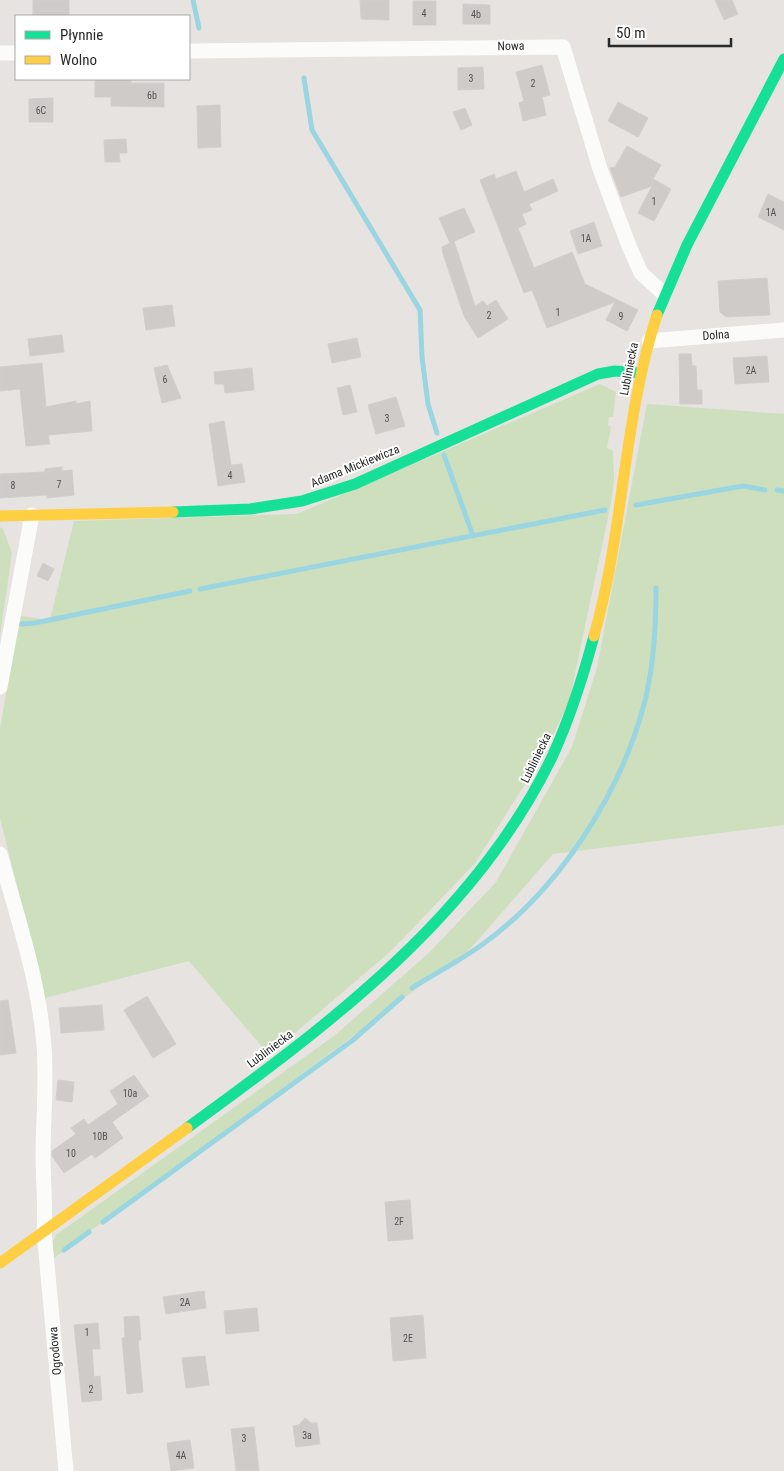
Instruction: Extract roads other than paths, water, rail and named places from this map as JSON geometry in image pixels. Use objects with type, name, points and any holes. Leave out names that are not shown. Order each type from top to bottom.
[{"type":"main road","name":"Lubliniecka","points":[[0,1263],[291,1052],[368,988],[442,916],[511,830],[532,796],[557,748],[589,659],[602,601],[642,373],[649,341],[664,294],[679,259],[784,59]]},
{"type":"main road","name":"Adama Mickiewicza","points":[[0,516],[213,511],[250,509],[302,501],[355,484],[598,374],[616,370],[642,373]]},
{"type":"street","name":"Nowa","points":[[190,51],[563,46],[600,169],[629,246],[641,273],[664,294]]},
{"type":"street","points":[[0,53],[15,53]]},
{"type":"street","name":"Dolna","points":[[649,341],[784,330]]},
{"type":"street","points":[[0,687],[32,515]]},
{"type":"street","name":"Ogrodowa","points":[[0,854],[6,904],[35,986],[44,1045],[46,1101],[43,1147],[46,1206],[44,1231],[66,1471]]},
{"type":"waterway","points":[[193,0],[199,28]]},
{"type":"waterway","points":[[304,78],[312,130],[420,310],[422,357],[428,404],[437,433]]},
{"type":"waterway","points":[[444,455],[473,536]]},
{"type":"waterway","points":[[636,505],[743,486],[765,490]]},
{"type":"waterway","points":[[777,490],[784,491]]},
{"type":"waterway","points":[[200,589],[605,510]]},
{"type":"waterway","points":[[412,988],[475,950],[510,922],[536,897],[560,869],[602,807],[632,741],[647,694],[654,649],[656,588]]},
{"type":"waterway","points":[[21,624],[35,623],[190,591]]},
{"type":"waterway","points":[[103,1222],[353,1040],[402,997]]},
{"type":"waterway","points":[[64,1250],[89,1232]]}]
